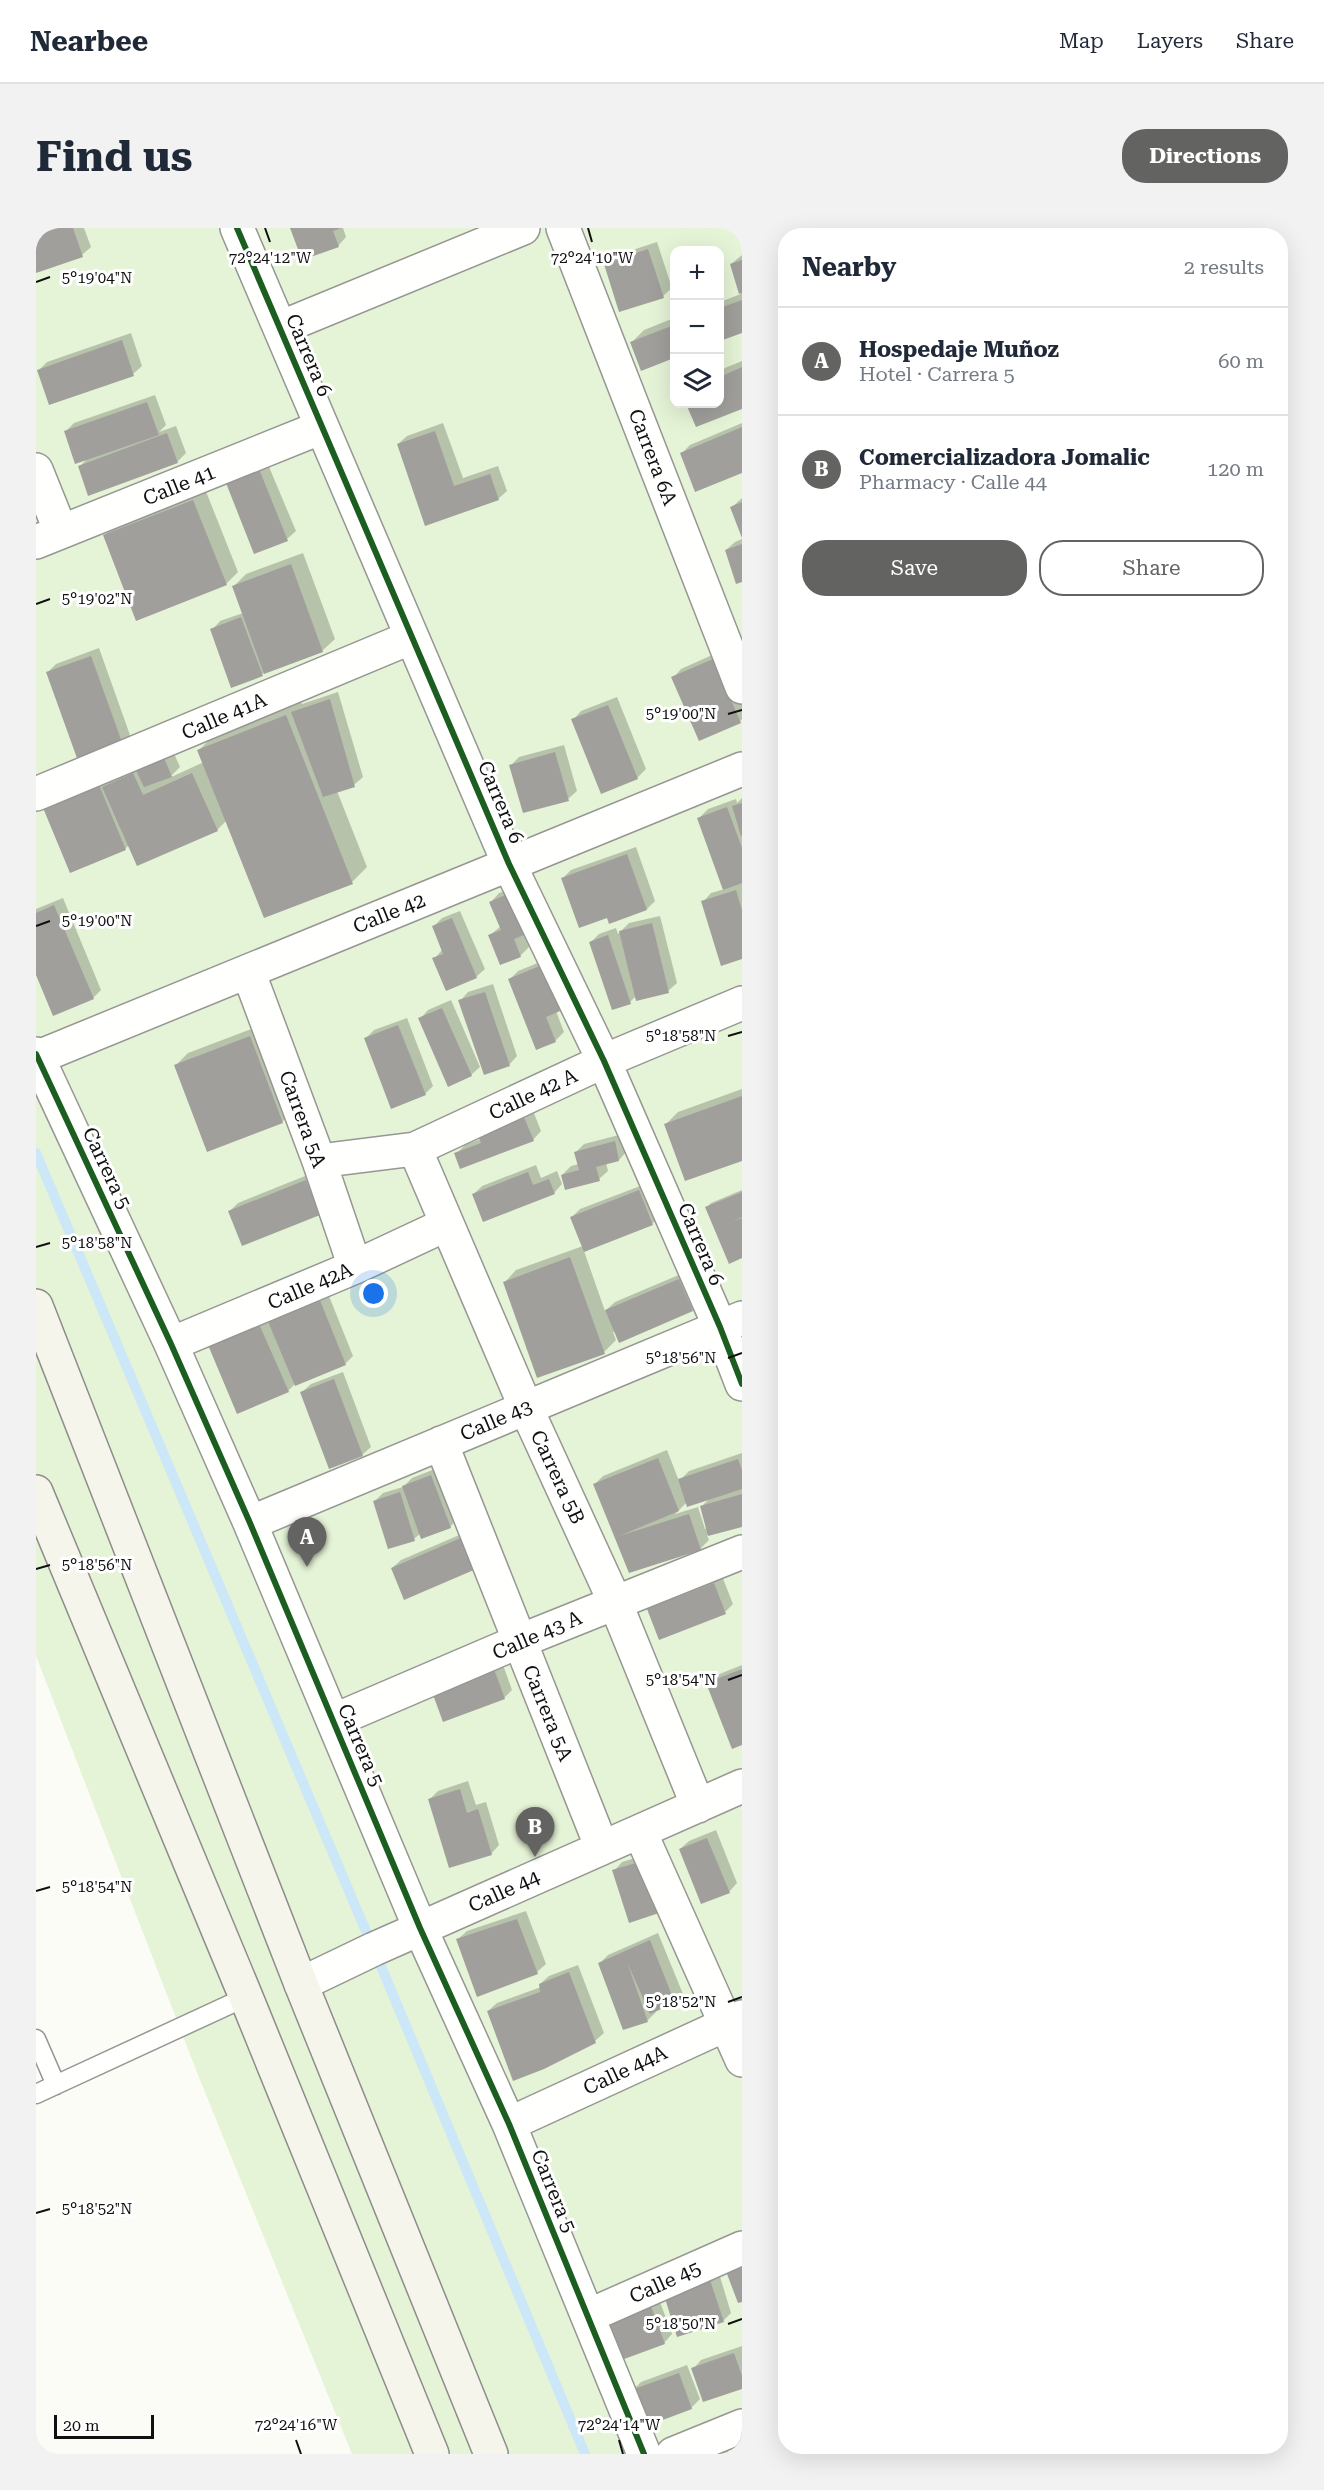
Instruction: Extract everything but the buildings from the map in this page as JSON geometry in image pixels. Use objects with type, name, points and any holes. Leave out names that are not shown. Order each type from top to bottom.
[{"type":"main road","points":[[36,1306],[301,1984],[491,2454]]},
{"type":"main road","points":[[36,1492],[246,1997],[432,2454]]},
{"type":"street","name":"Carrera 6","points":[[237,228],[509,864],[731,1322],[742,1384]]},
{"type":"street","points":[[280,328],[523,228]]},
{"type":"street","name":"Carrera 6A","points":[[563,228],[742,687]]},
{"type":"street","name":"Calle 41","points":[[49,537],[322,427]]},
{"type":"street","points":[[36,470],[49,537]]},
{"type":"street","name":"Calle 41A","points":[[36,794],[412,637]]},
{"type":"street","name":"Calle 42","points":[[37,1056],[742,769]]},
{"type":"street","name":"Carrera 5A","points":[[248,971],[319,1161],[355,1267]]},
{"type":"street","name":"Calle 42 A","points":[[319,1161],[416,1149],[604,1060],[742,1003]]},
{"type":"street","name":"Carrera 5","points":[[37,1056],[171,1344],[250,1523],[420,1928],[509,2124],[644,2454]]},
{"type":"street","name":"Carrera 5B","points":[[416,1149],[526,1408],[615,1602],[698,1806]]},
{"type":"street","name":"Calle 42A","points":[[171,1344],[355,1267],[447,1224]]},
{"type":"street","name":"Calle 43","points":[[250,1523],[731,1322]]},
{"type":"street","name":"Carrera 5A","points":[[441,1443],[602,1848]]},
{"type":"street","name":"Calle 43 A","points":[[333,1721],[520,1641],[742,1552]]},
{"type":"street","name":"Calle 44","points":[[301,1984],[420,1928],[742,1786]]},
{"type":"street","points":[[640,1832],[734,2020],[742,2060]]},
{"type":"street","name":"Calle 44A","points":[[509,2124],[734,2020]]},
{"type":"street","name":"Calle 45","points":[[588,2316],[742,2248]]},
{"type":"street","points":[[673,2454],[742,2426]]},
{"type":"lane","points":[[36,2094],[246,1997]]},
{"type":"lane","points":[[36,2039],[56,2085]]},
{"type":"green space","points":[[36,228],[742,228],[742,2454],[352,2454],[200,2080],[36,1656]]},
{"type":"waterway","points":[[36,1153],[368,1936]]},
{"type":"waterway","points":[[378,1959],[585,2454]]},
{"type":"cycle path","points":[[237,228],[509,864],[604,1061],[720,1327],[742,1384]]},
{"type":"cycle path","points":[[36,1054],[171,1344],[250,1523],[420,1928],[509,2124],[644,2454]]},
{"type":"place","name":"Hospedaje Muñoz","points":[[307,1567]]},
{"type":"place","name":"Comercializadora Jomalic","points":[[535,1857]]}]
